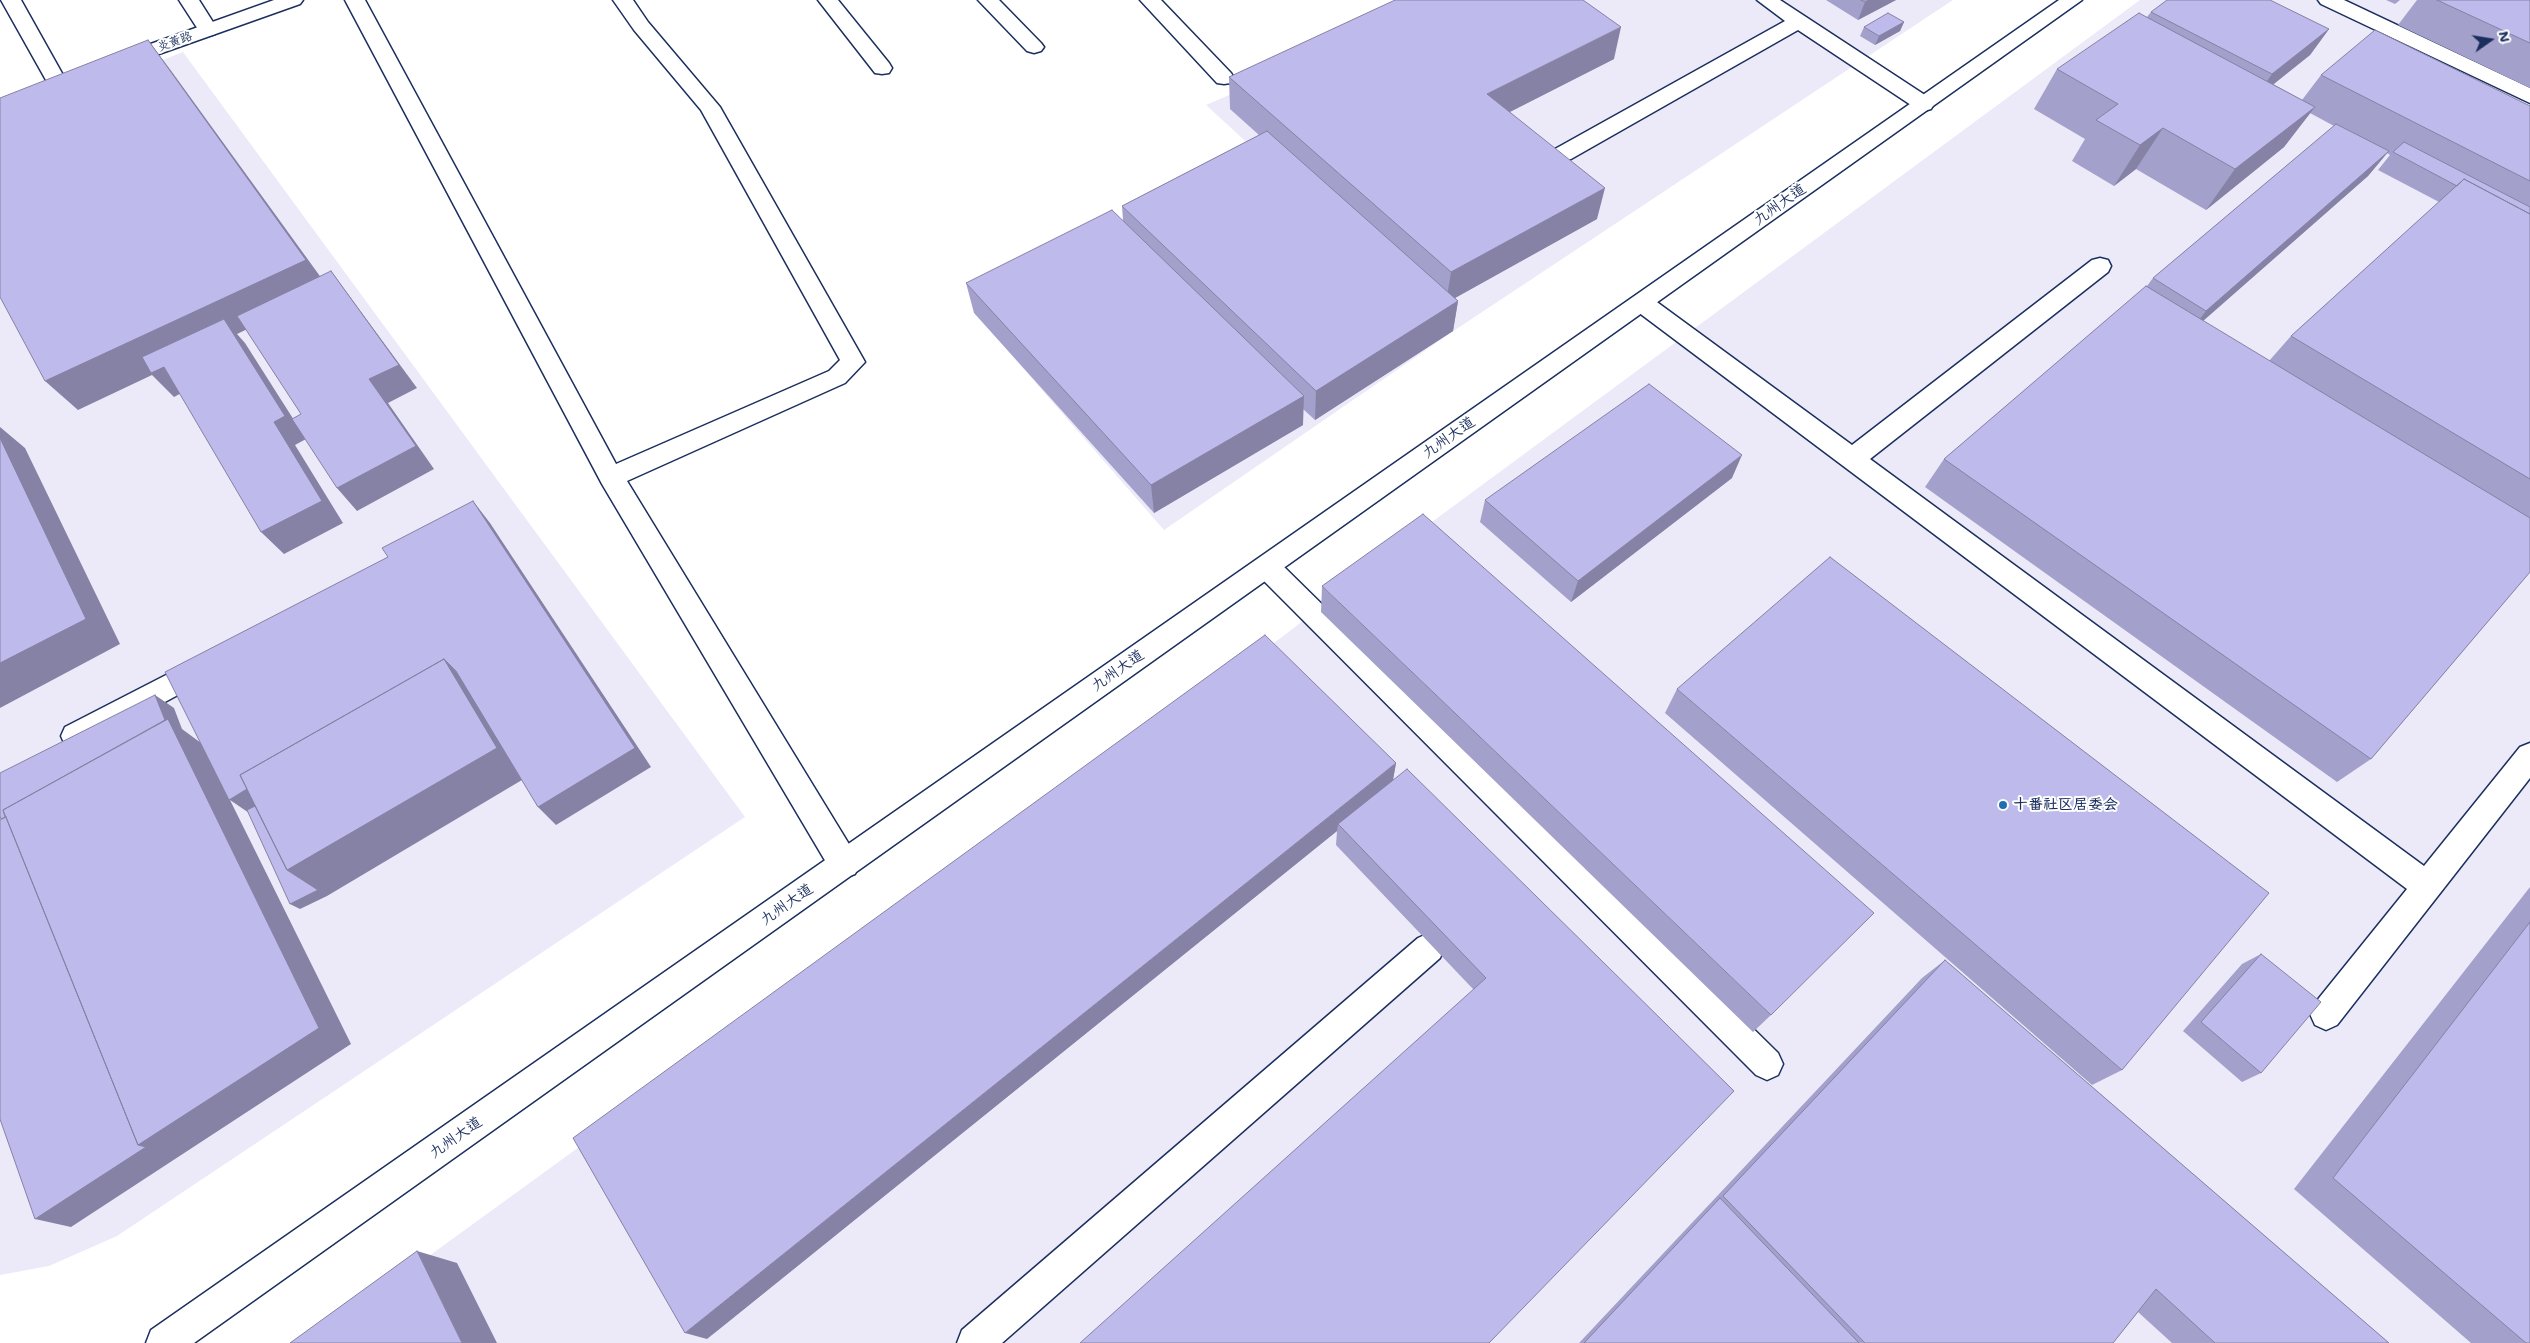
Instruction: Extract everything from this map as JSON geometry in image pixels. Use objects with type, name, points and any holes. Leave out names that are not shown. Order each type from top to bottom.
[{"type":"street","points":[[11,0],[59,83]]},
{"type":"street","points":[[189,0],[208,30]]},
{"type":"street","name":"炎黄路","points":[[105,67],[294,0]]},
{"type":"street","points":[[355,0],[611,477],[844,864]]},
{"type":"street","points":[[611,477],[837,377],[853,362],[710,106],[641,26],[623,0]]},
{"type":"street","points":[[828,0],[882,68]]},
{"type":"street","points":[[988,0],[1034,47]]},
{"type":"street","points":[[1150,0],[1224,78]]},
{"type":"street","points":[[1767,0],[1924,104]]},
{"type":"street","name":"九州大道","points":[[164,1343],[2072,0]]},
{"type":"street","points":[[2328,0],[2530,96]]},
{"type":"street","points":[[1563,154],[1799,21]]},
{"type":"street","points":[[1852,459],[2100,266]]},
{"type":"street","points":[[1642,303],[2427,886]]},
{"type":"street","points":[[1266,567],[1767,1064]]},
{"type":"street","points":[[53,748],[228,655]]},
{"type":"street","points":[[2326,1014],[2530,756]]},
{"type":"street","points":[[975,1343],[1429,948]]},
{"type":"shaded area","points":[[1449,0],[1953,0],[1455,330],[1164,530],[974,312],[1268,162],[1206,105]]},
{"type":"shaded area","points":[[2140,0],[2530,0],[2530,1343],[309,1343],[1282,637],[1421,530]]},
{"type":"shaded area","points":[[183,52],[745,817],[117,1236],[49,1266],[0,1275],[0,124]]},
{"type":"building","points":[[1395,0],[1583,0],[1621,27],[1487,94],[1605,188],[1451,272],[1229,77]]},
{"type":"building","points":[[2167,0],[2270,0],[2329,29],[2272,74],[2151,12]]},
{"type":"building","points":[[2437,0],[2530,0],[2530,43]]},
{"type":"building","points":[[1888,13],[1904,22],[1879,36],[1864,27]]},
{"type":"building","points":[[2139,13],[2315,107],[2235,169],[2163,128],[2140,145],[2096,120],[2118,104],[2057,69]]},
{"type":"building","points":[[2375,30],[2530,106],[2530,181],[2321,75]]},
{"type":"building","points":[[148,40],[306,260],[45,381],[0,297],[0,98]]},
{"type":"building","points":[[2336,124],[2389,151],[2206,311],[2153,278]]},
{"type":"building","points":[[1267,131],[1458,301],[1316,391],[1122,206]]},
{"type":"building","points":[[2404,142],[2530,207],[2530,214],[2464,179],[2457,186],[2393,152]]},
{"type":"building","points":[[2464,179],[2530,214],[2530,479],[2291,336]]},
{"type":"building","points":[[1112,210],[1304,396],[1151,485],[966,283]]},
{"type":"building","points":[[331,271],[399,365],[369,379],[416,446],[337,488],[292,419],[301,414],[237,316]]},
{"type":"building","points":[[2146,286],[2530,518],[2530,572],[2371,759],[1944,459]]},
{"type":"building","points":[[224,319],[285,416],[274,422],[322,501],[261,532],[164,367],[151,373],[142,357]]},
{"type":"building","points":[[1649,384],[1742,455],[1578,581],[1485,500]]},
{"type":"building","points":[[0,438],[86,619],[0,663]]},
{"type":"building","points":[[473,501],[635,748],[538,807],[456,671],[444,659],[240,775],[247,789],[229,800],[165,672],[388,557],[382,548]]},
{"type":"building","points":[[1423,514],[1874,913],[1771,1015],[1322,586]]},
{"type":"building","points":[[1830,557],[2269,893],[2122,1070],[1677,689]]},
{"type":"building","points":[[1265,635],[1396,763],[685,1333],[573,1138]]},
{"type":"building","points":[[444,659],[497,748],[287,870],[240,775]]},
{"type":"building","points":[[155,695],[165,720],[3,810],[5,817],[1,819],[0,773]]},
{"type":"building","points":[[168,719],[319,1028],[138,1145],[3,810]]},
{"type":"building","points":[[1407,769],[1734,1091],[1489,1343],[1080,1343],[1486,978],[1338,824]]},
{"type":"building","points":[[255,806],[287,870],[318,890],[290,904],[247,810]]},
{"type":"building","points":[[6,817],[138,1145],[146,1147],[35,1219],[0,1119],[0,820]]},
{"type":"building","points":[[2530,922],[2530,1343],[2526,1343],[2333,1178]]},
{"type":"building","points":[[2261,954],[2321,1002],[2261,1073],[2201,1022]]},
{"type":"building","points":[[1945,960],[2389,1343],[2215,1343],[2156,1289],[2113,1343],[1865,1343],[1723,1196]]},
{"type":"building","points":[[1720,1198],[1859,1343],[1584,1343]]},
{"type":"building","points":[[417,1251],[462,1343],[290,1343]]},
{"type":"place","name":"十番社区居委会","points":[[2003,805]]}]
